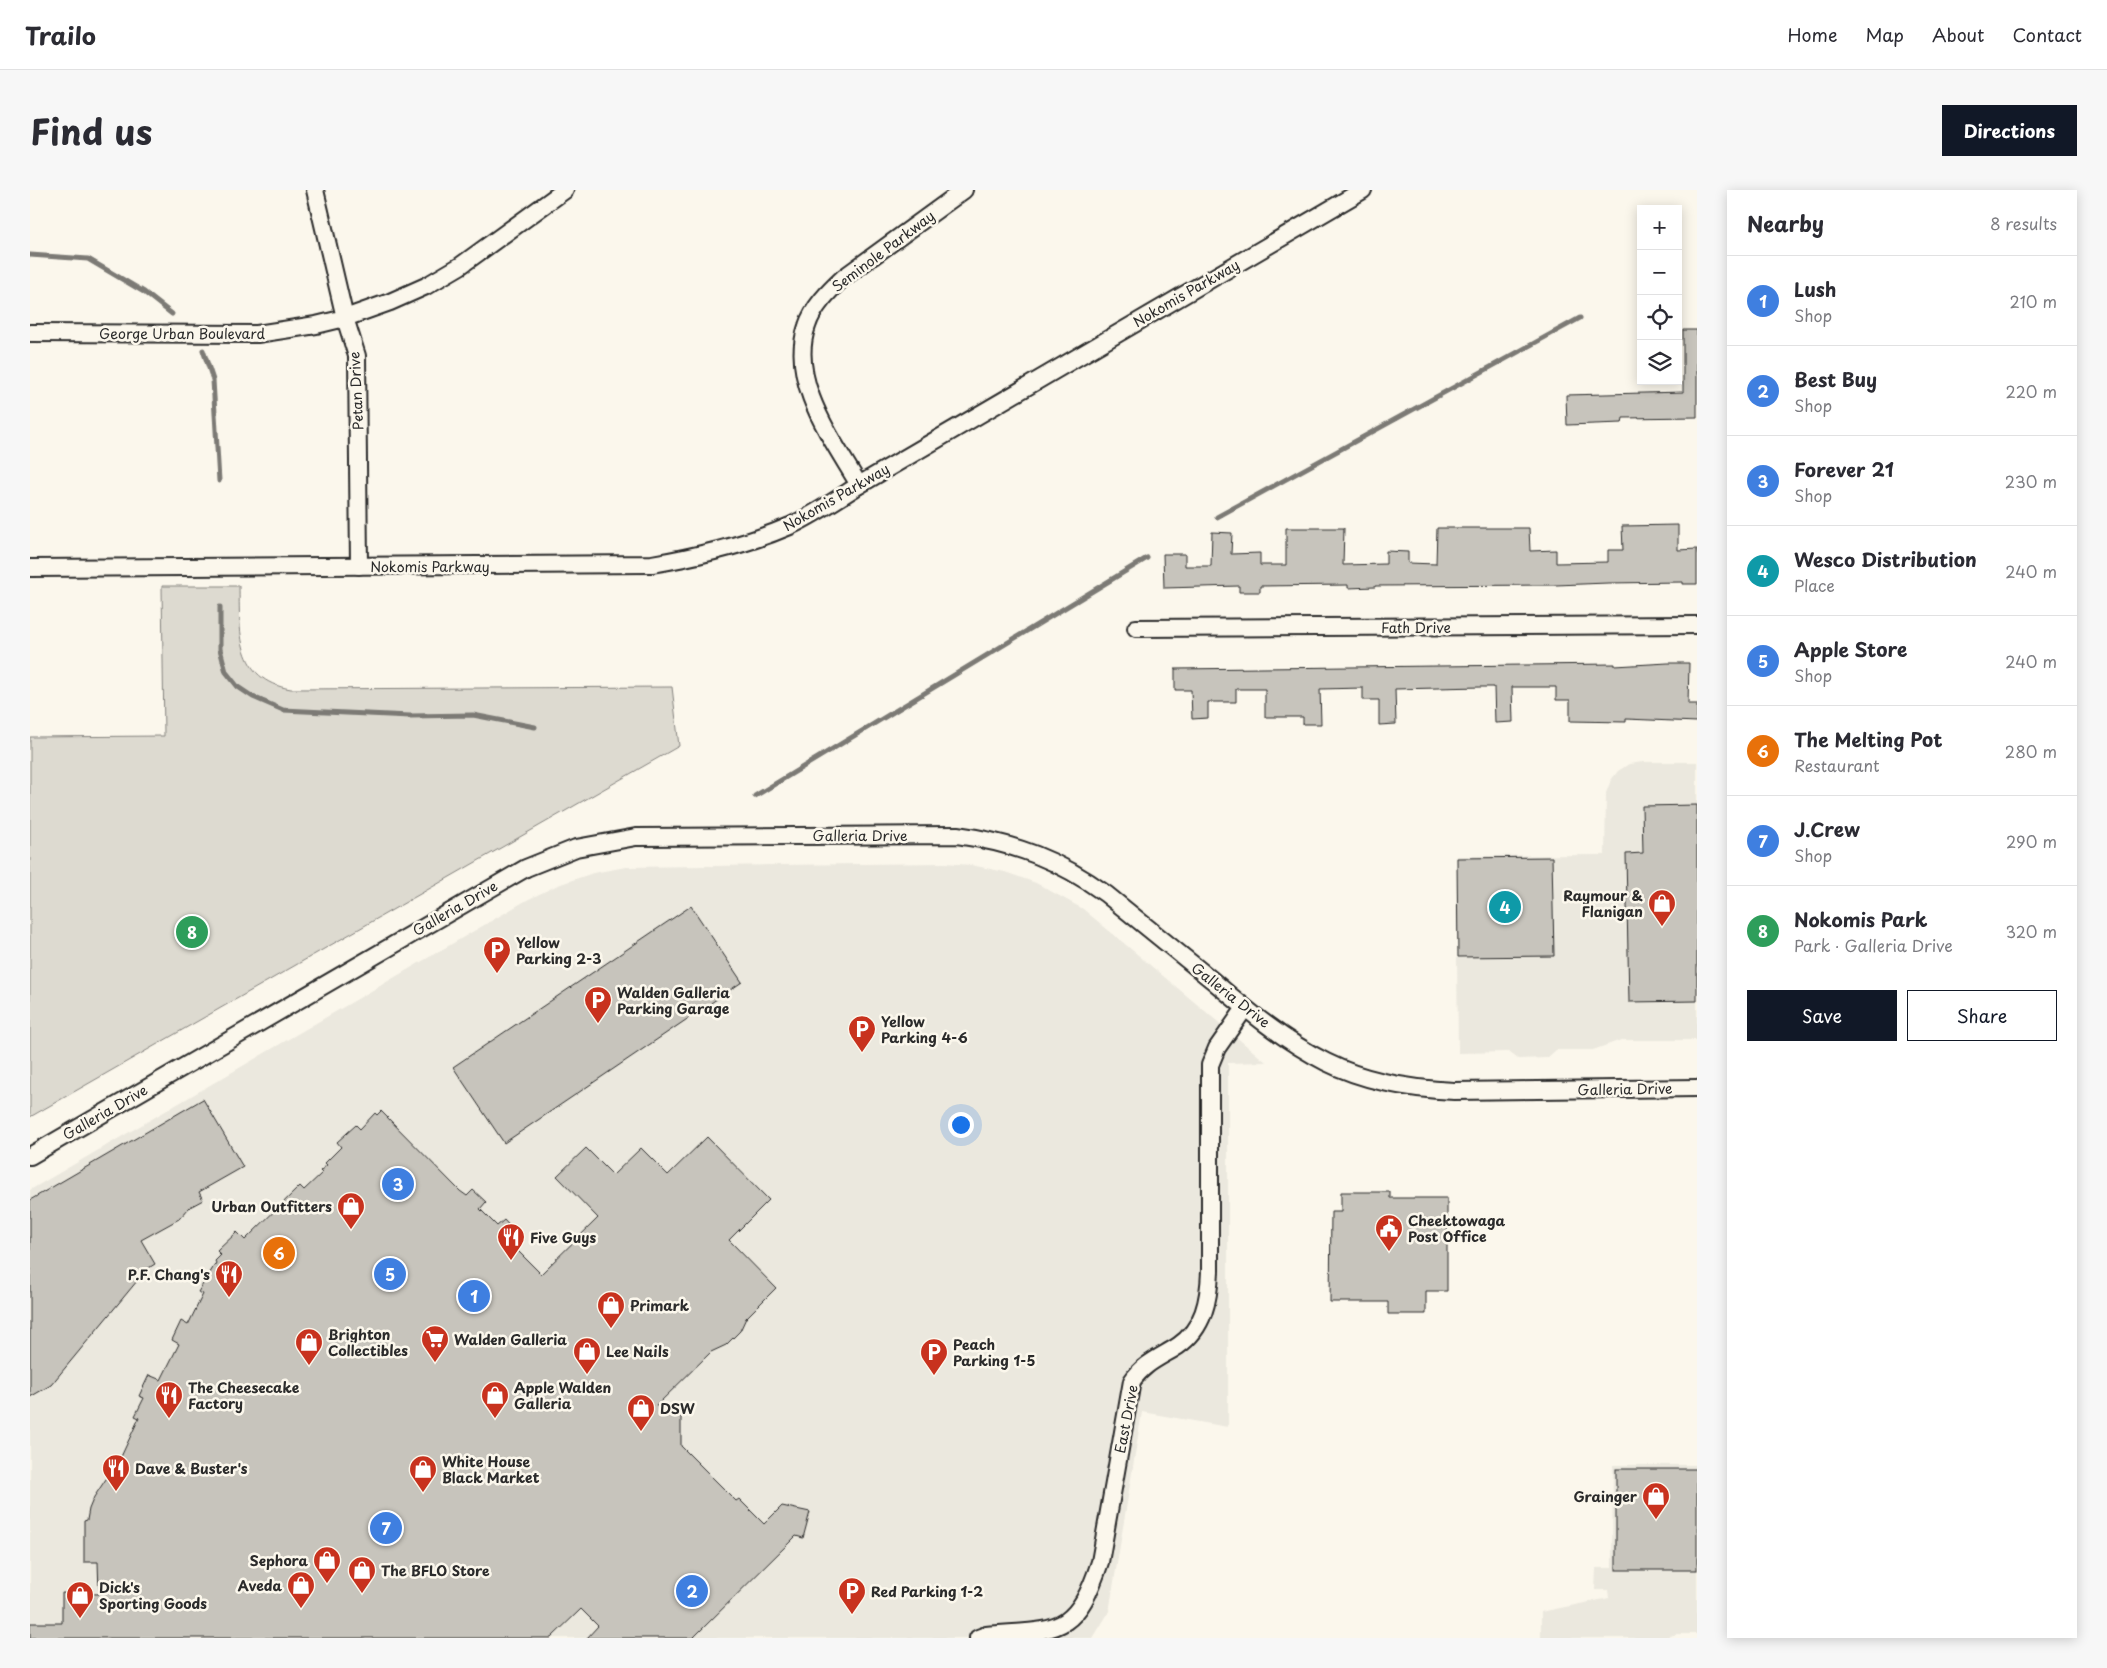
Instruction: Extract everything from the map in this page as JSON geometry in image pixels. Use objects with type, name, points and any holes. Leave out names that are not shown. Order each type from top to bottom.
[{"type":"street","name":"Petan Drive","points":[[315,190],[345,318],[357,356],[359,566]]},
{"type":"street","name":"George Urban Boulevard","points":[[30,333],[256,334],[316,326],[390,302],[435,281],[460,266],[565,190]]},
{"type":"street","name":"Seminole Parkway","points":[[859,484],[830,435],[806,386],[802,365],[803,344],[807,326],[820,304],[843,278],[964,190]]},
{"type":"street","name":"Nokomis Parkway","points":[[30,568],[652,564],[700,556],[790,526],[1363,190]]},
{"type":"street","name":"Fath Drive","points":[[1136,628],[1697,625]]},
{"type":"street","name":"Galleria Drive","points":[[30,1156],[526,868],[576,848],[636,837],[957,835],[985,839],[1022,848],[1049,859],[1083,877],[1099,888],[1245,1008],[1300,1048],[1327,1062],[1371,1079],[1423,1090],[1454,1091],[1697,1088]]},
{"type":"street","name":"East Drive","points":[[978,1638],[986,1635],[1046,1631],[1061,1626],[1072,1617],[1084,1602],[1093,1585],[1100,1562],[1132,1381],[1139,1371],[1153,1360],[1178,1346],[1195,1329],[1204,1314],[1209,1297],[1210,1065],[1216,1048],[1245,1008]]},
{"type":"shaded area","points":[[162,586],[239,586],[241,636],[244,651],[250,664],[259,675],[273,684],[291,689],[672,687],[679,746],[30,1117],[30,737],[164,736]]},
{"type":"shaded area","points":[[1643,762],[1697,762],[1697,1040],[1621,1040],[1593,1050],[1556,1050],[1547,1058],[1518,1059],[1509,1052],[1458,1053],[1456,856],[1605,855],[1606,793],[1611,780],[1618,771],[1629,764]]},
{"type":"shaded area","points":[[945,863],[971,865],[1005,872],[1036,883],[1083,909],[1266,1062],[1228,1063],[1228,1427],[1142,1412],[1109,1612],[1093,1638],[30,1638],[30,1190],[527,900],[558,885],[593,873],[626,867]]},
{"type":"shaded area","points":[[1613,1465],[1697,1465],[1697,1634],[1677,1634],[1663,1638],[1541,1638],[1541,1612],[1609,1598],[1608,1590],[1595,1590],[1596,1568],[1612,1568]]},
{"type":"building","points":[[1683,330],[1697,330],[1697,417],[1623,418],[1622,423],[1567,425],[1566,395],[1683,392]]},
{"type":"building","points":[[1678,525],[1678,550],[1697,549],[1697,584],[1683,584],[1683,582],[1375,586],[1348,588],[1348,585],[1260,586],[1260,592],[1239,592],[1239,586],[1164,588],[1163,554],[1185,554],[1185,566],[1211,566],[1212,532],[1232,533],[1231,554],[1260,553],[1260,565],[1286,565],[1286,528],[1344,528],[1343,565],[1386,564],[1386,551],[1408,552],[1408,563],[1436,564],[1437,528],[1529,528],[1530,551],[1556,550],[1556,563],[1608,562],[1608,550],[1623,550],[1622,526]]},
{"type":"building","points":[[1689,663],[1688,704],[1697,704],[1697,722],[1626,719],[1626,722],[1570,721],[1570,700],[1556,700],[1556,687],[1512,687],[1513,722],[1495,723],[1494,687],[1395,689],[1396,724],[1379,725],[1379,700],[1363,700],[1363,688],[1320,689],[1321,724],[1303,724],[1303,717],[1265,717],[1265,689],[1236,689],[1236,702],[1208,702],[1208,718],[1192,719],[1191,690],[1175,690],[1175,669],[1615,664],[1615,666]]},
{"type":"building","name":"Raymour & Flanigan","points":[[1697,805],[1697,1001],[1629,1002],[1626,854],[1643,853],[1642,806]]},
{"type":"building","points":[[1552,857],[1554,956],[1458,957],[1457,858]]},
{"type":"building","name":"Walden Galleria Parking Garage","points":[[691,906],[742,982],[504,1143],[453,1067]]},
{"type":"building","points":[[203,1099],[243,1167],[199,1192],[203,1200],[190,1207],[179,1219],[141,1240],[155,1264],[147,1269],[51,1385],[30,1397],[30,1200]]},
{"type":"building","name":"Walden Galleria","points":[[381,1111],[460,1191],[467,1196],[473,1190],[486,1202],[480,1209],[497,1226],[504,1220],[516,1233],[510,1240],[514,1247],[541,1274],[598,1218],[557,1176],[586,1148],[613,1175],[641,1148],[668,1175],[707,1137],[769,1200],[729,1240],[776,1288],[746,1318],[740,1331],[726,1345],[711,1352],[656,1406],[681,1406],[681,1446],[736,1501],[739,1499],[764,1524],[782,1506],[810,1512],[803,1538],[796,1536],[693,1638],[587,1638],[598,1626],[581,1609],[551,1638],[30,1638],[30,1623],[62,1623],[62,1593],[99,1594],[98,1562],[84,1562],[84,1521],[87,1520],[94,1497],[110,1473],[113,1474],[139,1418],[135,1416],[144,1398],[139,1396],[149,1375],[161,1380],[179,1344],[172,1340],[181,1321],[188,1325],[203,1294],[198,1292],[216,1263],[215,1261],[221,1255],[217,1251],[237,1232],[245,1240],[300,1186],[304,1190],[322,1173],[320,1171],[327,1165],[325,1163],[341,1147],[337,1142],[356,1125],[360,1129],[375,1113],[377,1115]]},
{"type":"building","name":"Cheektowaga Post Office","points":[[1341,1192],[1390,1192],[1390,1198],[1447,1198],[1447,1291],[1426,1291],[1426,1314],[1388,1314],[1388,1302],[1330,1302],[1331,1212],[1341,1212]]},
{"type":"building","name":"Grainger","points":[[1616,1469],[1697,1469],[1697,1570],[1616,1570]]},
{"type":"waterway","points":[[30,255],[88,259],[144,292],[172,314]]},
{"type":"waterway","points":[[1217,517],[1580,318]]},
{"type":"waterway","points":[[203,350],[213,380],[219,481]]},
{"type":"waterway","points":[[755,796],[1147,558]]},
{"type":"waterway","points":[[220,607],[220,649],[226,672],[238,687],[253,697],[283,710],[410,716],[473,715],[535,727]]},
{"type":"place","name":"Wesco Distribution","points":[[1505,907]]},
{"type":"place","name":"Raymour & Flanigan","points":[[1662,927]]},
{"type":"place","name":"Nokomis Park","points":[[192,932]]},
{"type":"place","name":"Yellow Parking 2-3","points":[[497,974]]},
{"type":"place","name":"Walden Galleria Parking Garage","points":[[598,1024]]},
{"type":"place","name":"Yellow Parking 4-6","points":[[862,1053]]},
{"type":"place","name":"Forever 21","points":[[398,1184]]},
{"type":"place","name":"Urban Outfitters","points":[[351,1230]]},
{"type":"place","name":"Cheektowaga Post Office","points":[[1389,1252]]},
{"type":"place","name":"The Melting Pot","points":[[279,1253]]},
{"type":"place","name":"Five Guys","points":[[511,1261]]},
{"type":"place","name":"Apple Store","points":[[390,1274]]},
{"type":"place","name":"Lush","points":[[474,1296]]},
{"type":"place","name":"P.F. Chang's","points":[[229,1298]]},
{"type":"place","name":"Primark","points":[[611,1329]]},
{"type":"place","name":"Walden Galleria","points":[[435,1363]]},
{"type":"place","name":"Brighton Collectibles","points":[[309,1366]]},
{"type":"place","name":"Lee Nails","points":[[587,1375]]},
{"type":"place","name":"Peach Parking 1-5","points":[[934,1376]]},
{"type":"place","name":"The Cheesecake Factory","points":[[169,1419]]},
{"type":"place","name":"Apple Walden Galleria","points":[[495,1419]]},
{"type":"place","name":"DSW","points":[[641,1432]]},
{"type":"place","name":"Dave & Buster's","points":[[116,1492]]},
{"type":"place","name":"White House Black Market","points":[[423,1493]]},
{"type":"place","name":"Grainger","points":[[1656,1520]]},
{"type":"place","name":"J.Crew","points":[[386,1528]]},
{"type":"place","name":"Sephora","points":[[327,1584]]},
{"type":"place","name":"Best Buy","points":[[692,1591]]},
{"type":"place","name":"The BFLO Store","points":[[362,1594]]},
{"type":"place","name":"Aveda","points":[[301,1609]]},
{"type":"place","name":"Red Parking 1-2","points":[[852,1615]]},
{"type":"place","name":"Dick's Sporting Goods","points":[[80,1619]]}]
